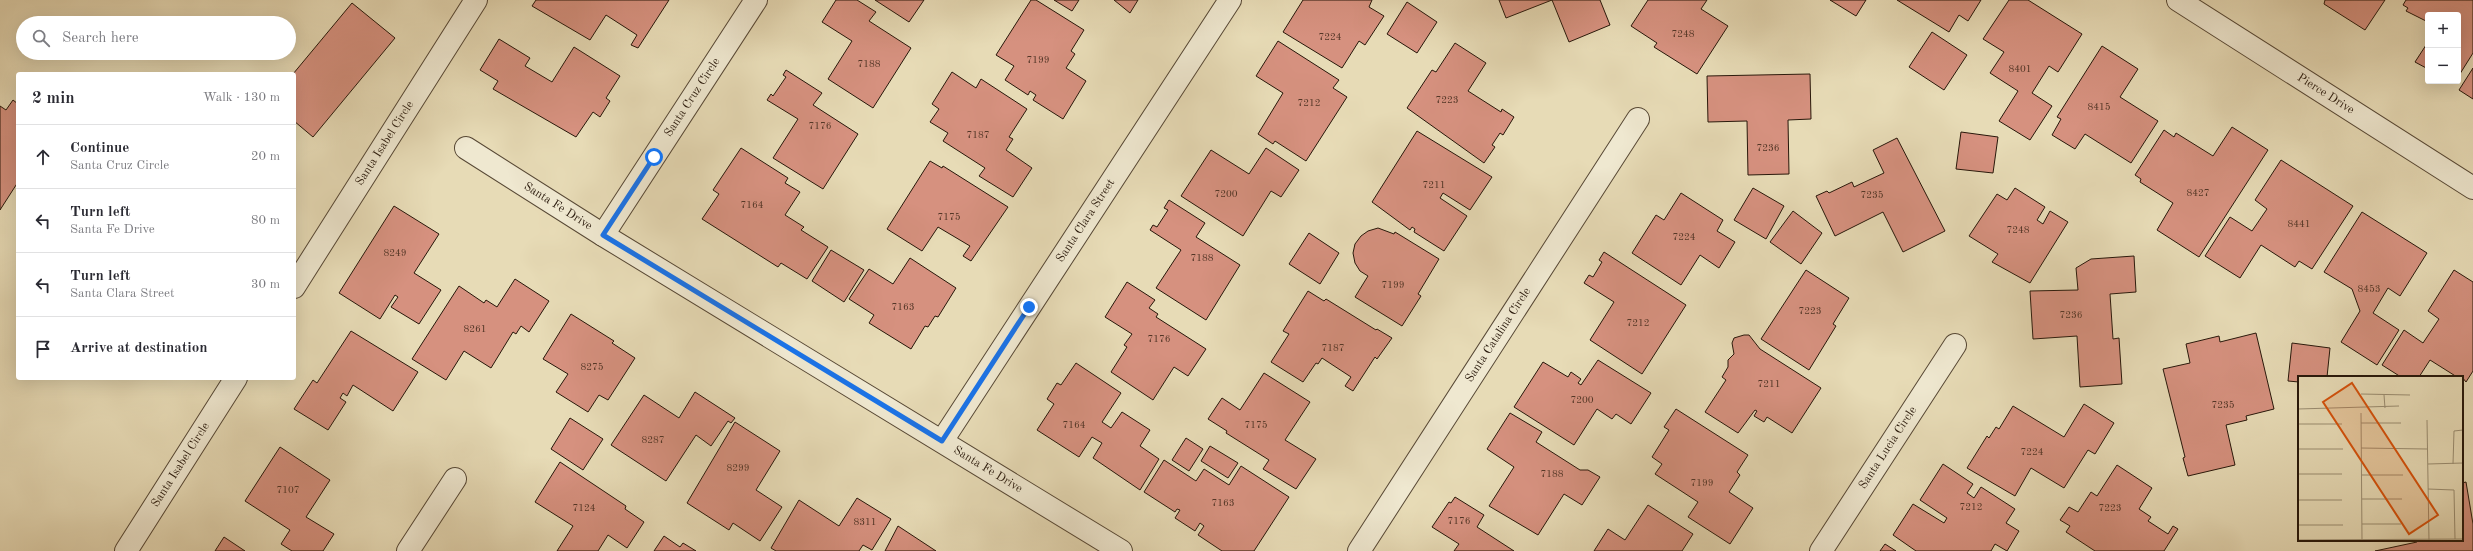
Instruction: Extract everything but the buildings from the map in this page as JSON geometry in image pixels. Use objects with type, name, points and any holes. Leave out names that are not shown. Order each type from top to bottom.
[{"type":"street","name":"Santa Isabel Circle","points":[[296,284],[476,0]]},
{"type":"street","name":"Santa Cruz Circle","points":[[603,235],[756,0]]},
{"type":"street","name":"Santa Clara Street","points":[[942,441],[1230,0]]},
{"type":"street","name":"Pierce Drive","points":[[2178,0],[2473,188]]},
{"type":"street","name":"Santa Catalina Circle","points":[[1359,551],[1638,119]]},
{"type":"street","name":"Santa Fe Drive","points":[[466,148],[603,235],[1122,551]]},
{"type":"street","name":"Santa Lucia Circle","points":[[1821,551],[1955,346]]},
{"type":"street","name":"Santa Isabel Circle","points":[[126,551],[235,380]]},
{"type":"street","points":[[408,551],[454,479]]},
{"type":"route","points":[[654,157],[603,235],[942,441],[1029,307]]}]
